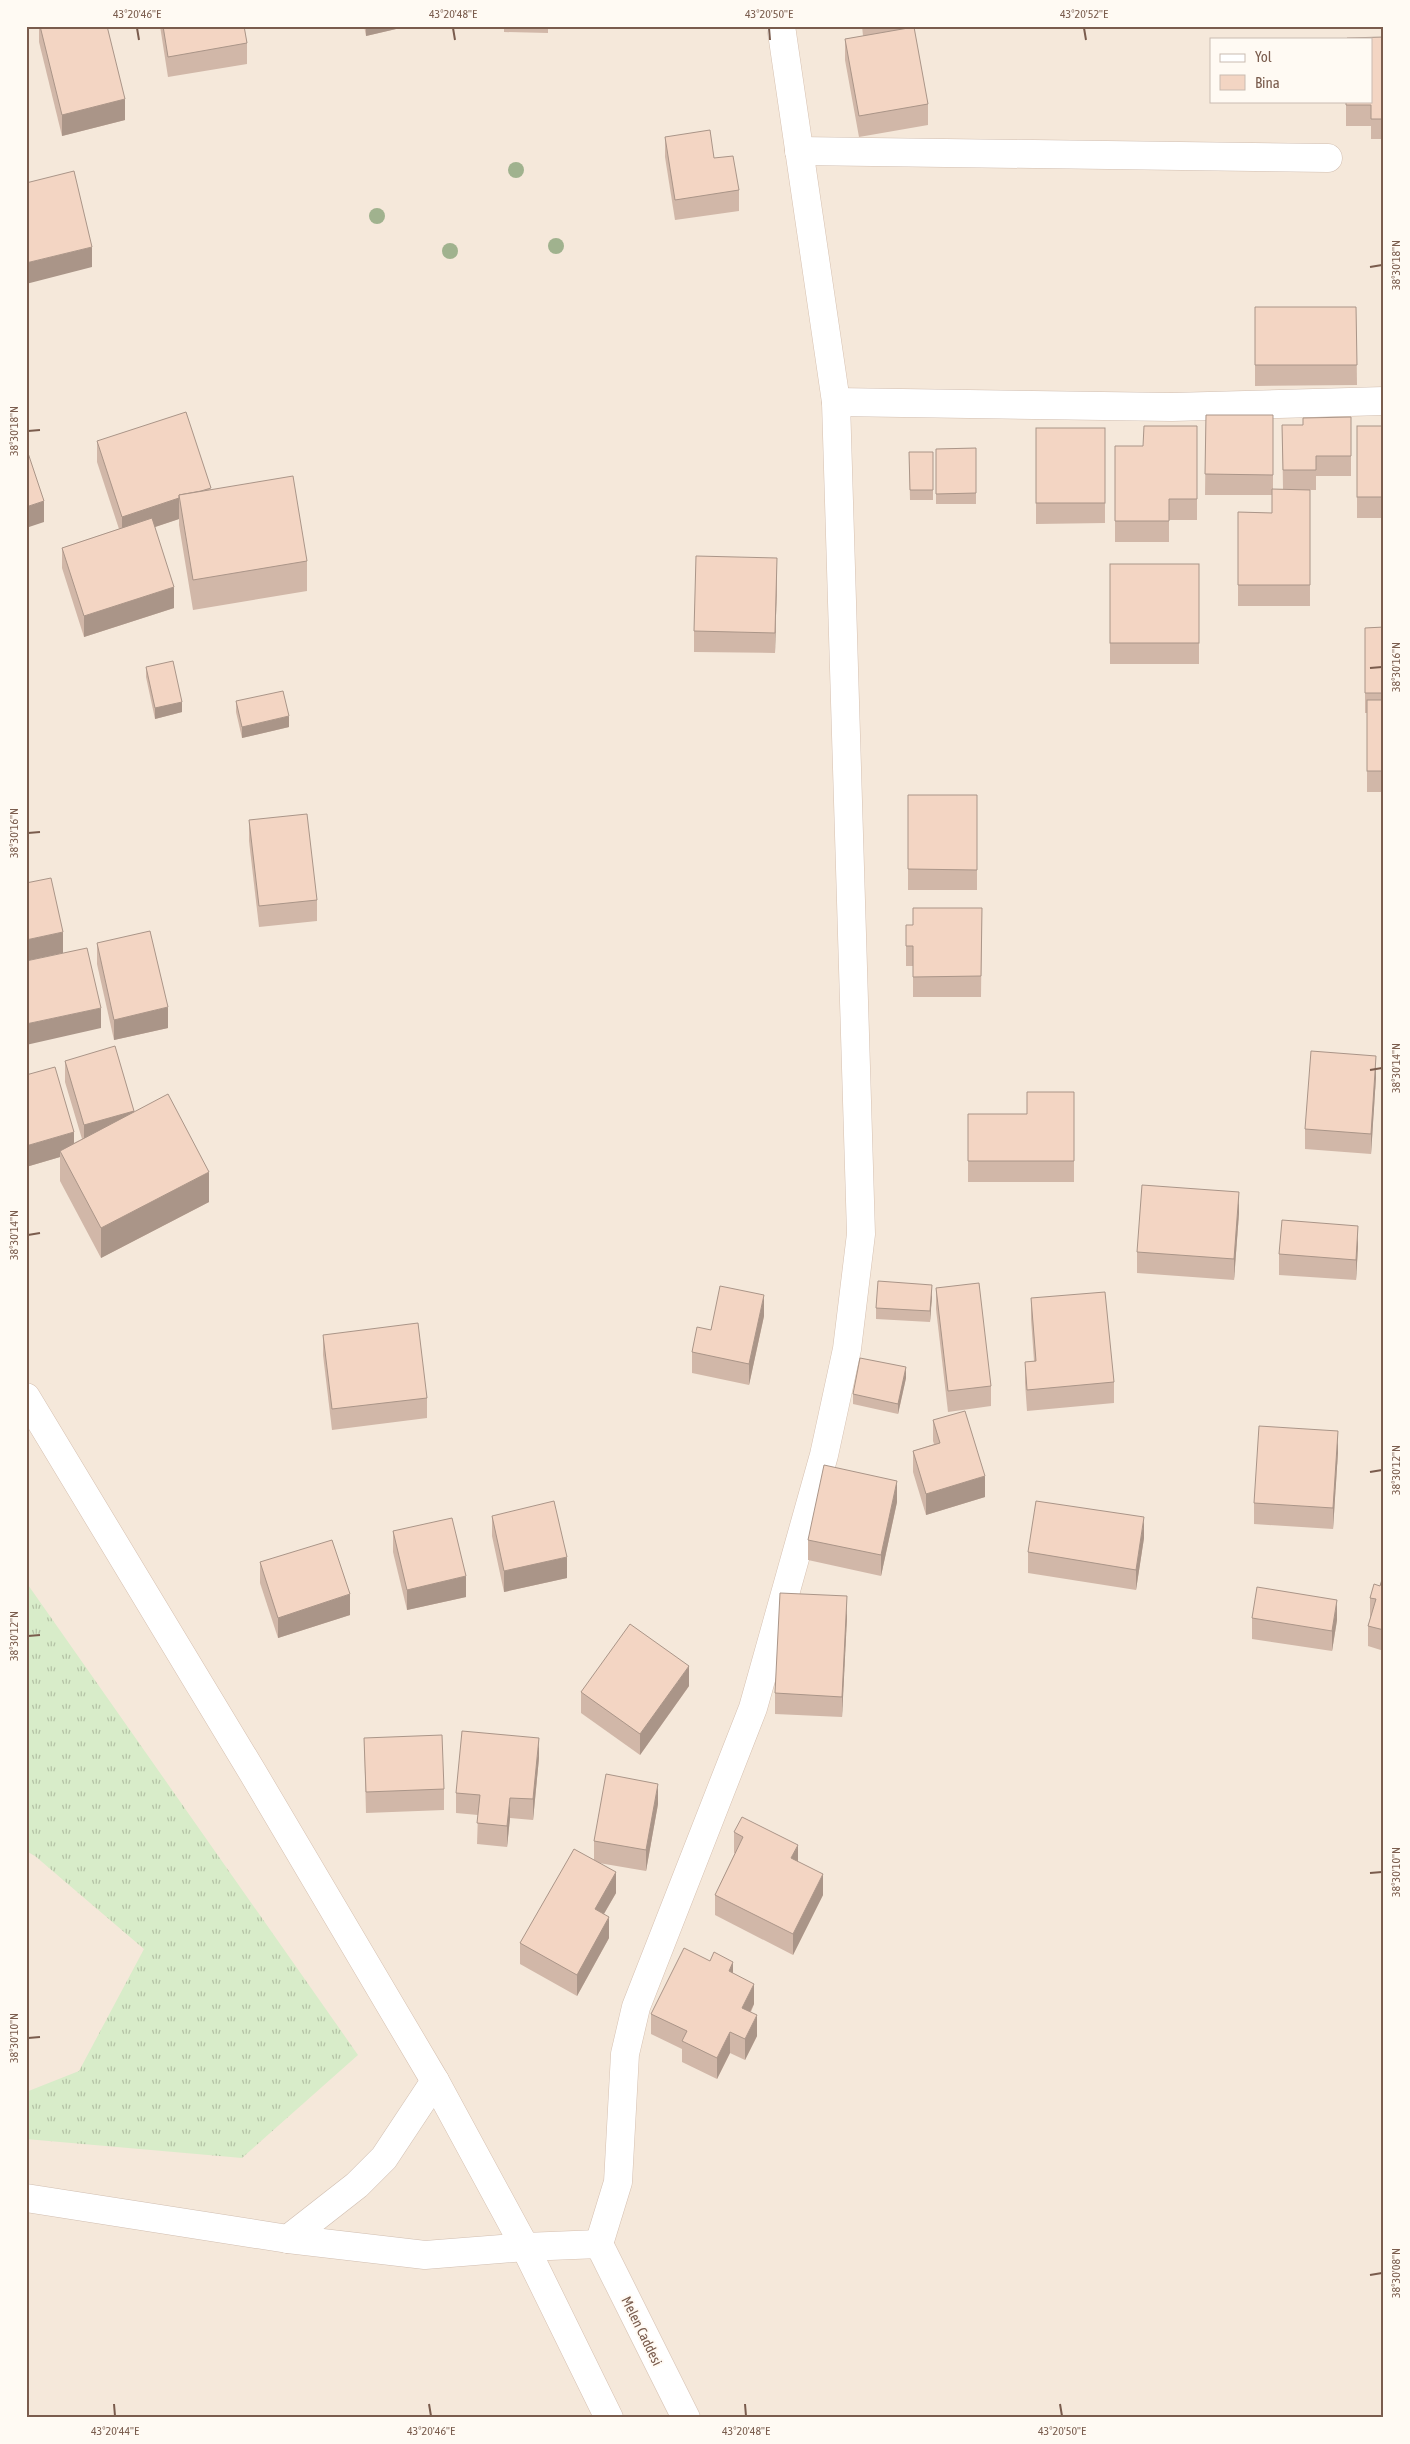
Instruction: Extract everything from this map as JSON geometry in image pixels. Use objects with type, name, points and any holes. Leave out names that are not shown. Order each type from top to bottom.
[{"type":"street","points":[[26,2198],[288,2239],[424,2255],[525,2246],[599,2244],[618,2182],[625,2054],[636,2007],[753,1708],[824,1455],[847,1349],[861,1234],[836,402],[780,26]]},
{"type":"street","points":[[799,151],[1328,158]]},
{"type":"street","points":[[836,402],[1172,407],[1384,401]]},
{"type":"street","points":[[26,1397],[258,1782],[435,2081],[525,2246],[609,2418]]},
{"type":"street","points":[[288,2239],[358,2185],[384,2158],[435,2081]]},
{"type":"street","name":"Melen Caddesi","points":[[599,2244],[686,2418]]},
{"type":"shaded area","points":[[26,26],[1384,26],[1384,2418],[26,2418]]},
{"type":"green space","points":[[26,1582],[358,2055],[242,2158],[26,2139],[26,2092],[79,2071],[144,1949],[35,1856],[26,1851]]},
{"type":"building","points":[[40,26],[107,26],[125,99],[62,115]]},
{"type":"building","points":[[163,26],[244,26],[247,43],[168,57]]},
{"type":"building","points":[[914,27],[928,104],[859,116],[845,39]]},
{"type":"building","points":[[1384,37],[1384,119],[1371,119],[1371,105],[1346,105],[1346,102],[1372,102],[1372,38],[1347,38]]},
{"type":"building","points":[[710,130],[714,158],[733,156],[739,190],[675,200],[665,137]]},
{"type":"building","points":[[74,171],[92,247],[26,263],[26,183]]},
{"type":"building","points":[[1255,307],[1356,307],[1357,365],[1255,365]]},
{"type":"building","points":[[186,412],[211,488],[179,495],[179,498],[122,517],[97,441]]},
{"type":"building","points":[[1206,415],[1273,415],[1273,475],[1205,474]]},
{"type":"building","points":[[1351,417],[1351,456],[1316,456],[1316,470],[1283,470],[1282,425],[1303,425],[1303,418]]},
{"type":"building","points":[[1144,426],[1197,426],[1197,499],[1169,499],[1169,521],[1115,521],[1115,446],[1143,446]]},
{"type":"building","points":[[1357,426],[1384,426],[1384,497],[1357,497]]},
{"type":"building","points":[[1036,428],[1105,428],[1105,503],[1036,503]]},
{"type":"building","points":[[26,447],[44,501],[26,507]]},
{"type":"building","points":[[976,448],[976,493],[936,494],[936,449]]},
{"type":"building","points":[[909,452],[933,452],[933,490],[910,490]]},
{"type":"building","points":[[293,476],[307,561],[193,580],[179,495]]},
{"type":"building","points":[[1272,489],[1310,490],[1310,585],[1238,585],[1238,512],[1272,513]]},
{"type":"building","points":[[152,518],[174,587],[84,616],[62,548]]},
{"type":"building","points":[[696,556],[777,558],[775,633],[694,631]]},
{"type":"building","points":[[1110,564],[1199,564],[1199,643],[1110,643]]},
{"type":"building","points":[[1384,627],[1384,693],[1365,693],[1365,628]]},
{"type":"building","points":[[173,661],[182,702],[155,708],[146,667]]},
{"type":"building","points":[[283,691],[289,716],[242,727],[236,701]]},
{"type":"building","points":[[1367,700],[1384,700],[1384,771],[1367,771]]},
{"type":"building","points":[[908,795],[977,795],[977,870],[908,869]]},
{"type":"building","points":[[307,814],[317,900],[259,906],[249,820]]},
{"type":"building","points":[[51,878],[63,932],[26,940],[26,883]]},
{"type":"building","points":[[913,908],[982,908],[981,976],[913,977],[913,946],[906,946],[906,925],[913,925]]},
{"type":"building","points":[[150,931],[168,1007],[114,1020],[97,943]]},
{"type":"building","points":[[87,948],[101,1008],[26,1024],[26,961]]},
{"type":"building","points":[[115,1046],[134,1111],[84,1125],[65,1061]]},
{"type":"building","points":[[1311,1051],[1376,1056],[1371,1134],[1305,1129]]},
{"type":"building","points":[[55,1067],[74,1132],[26,1146],[26,1075]]},
{"type":"building","points":[[1027,1092],[1074,1092],[1074,1161],[968,1161],[968,1114],[1027,1114]]},
{"type":"building","points":[[168,1094],[209,1172],[101,1228],[60,1151]]},
{"type":"building","points":[[1142,1185],[1239,1192],[1234,1259],[1137,1252]]},
{"type":"building","points":[[1282,1220],[1358,1226],[1356,1260],[1279,1254]]},
{"type":"building","points":[[878,1281],[932,1285],[930,1311],[876,1308]]},
{"type":"building","points":[[979,1283],[991,1386],[948,1391],[936,1288]]},
{"type":"building","points":[[720,1286],[764,1295],[749,1364],[692,1352],[697,1327],[711,1330]]},
{"type":"building","points":[[1105,1292],[1114,1382],[1027,1390],[1025,1362],[1036,1361],[1031,1298]]},
{"type":"building","points":[[418,1323],[427,1398],[332,1409],[323,1335]]},
{"type":"building","points":[[860,1358],[906,1367],[898,1404],[853,1394]]},
{"type":"building","points":[[965,1411],[985,1476],[926,1494],[913,1451],[940,1443],[933,1420]]},
{"type":"building","points":[[1259,1426],[1338,1431],[1333,1508],[1254,1503]]},
{"type":"building","points":[[824,1465],[897,1481],[881,1555],[808,1540]]},
{"type":"building","points":[[554,1501],[567,1557],[504,1571],[492,1516]]},
{"type":"building","points":[[1036,1501],[1144,1517],[1136,1570],[1028,1552]]},
{"type":"building","points":[[452,1518],[466,1576],[407,1590],[393,1531]]},
{"type":"building","points":[[332,1540],[350,1594],[278,1618],[260,1562]]},
{"type":"building","points":[[1384,1573],[1384,1630],[1368,1626],[1376,1599],[1370,1598],[1374,1584],[1380,1586]]},
{"type":"building","points":[[1257,1587],[1337,1600],[1332,1631],[1252,1618]]},
{"type":"building","points":[[780,1593],[847,1596],[842,1697],[775,1693]]},
{"type":"building","points":[[630,1624],[689,1666],[640,1734],[581,1692]]},
{"type":"building","points":[[462,1731],[539,1738],[533,1799],[510,1798],[507,1826],[477,1823],[480,1795],[456,1793]]},
{"type":"building","points":[[442,1735],[444,1789],[366,1792],[364,1738]]},
{"type":"building","points":[[606,1774],[658,1784],[646,1850],[594,1841]]},
{"type":"building","points":[[742,1817],[798,1845],[791,1858],[823,1874],[793,1934],[715,1895],[743,1837],[734,1832]]},
{"type":"building","points":[[574,1849],[616,1872],[595,1909],[609,1917],[577,1975],[520,1943]]},
{"type":"building","points":[[684,1948],[710,1961],[714,1952],[733,1962],[729,1971],[754,1984],[742,2008],[757,2015],[745,2039],[730,2032],[717,2058],[682,2041],[687,2031],[651,2014]]}]
